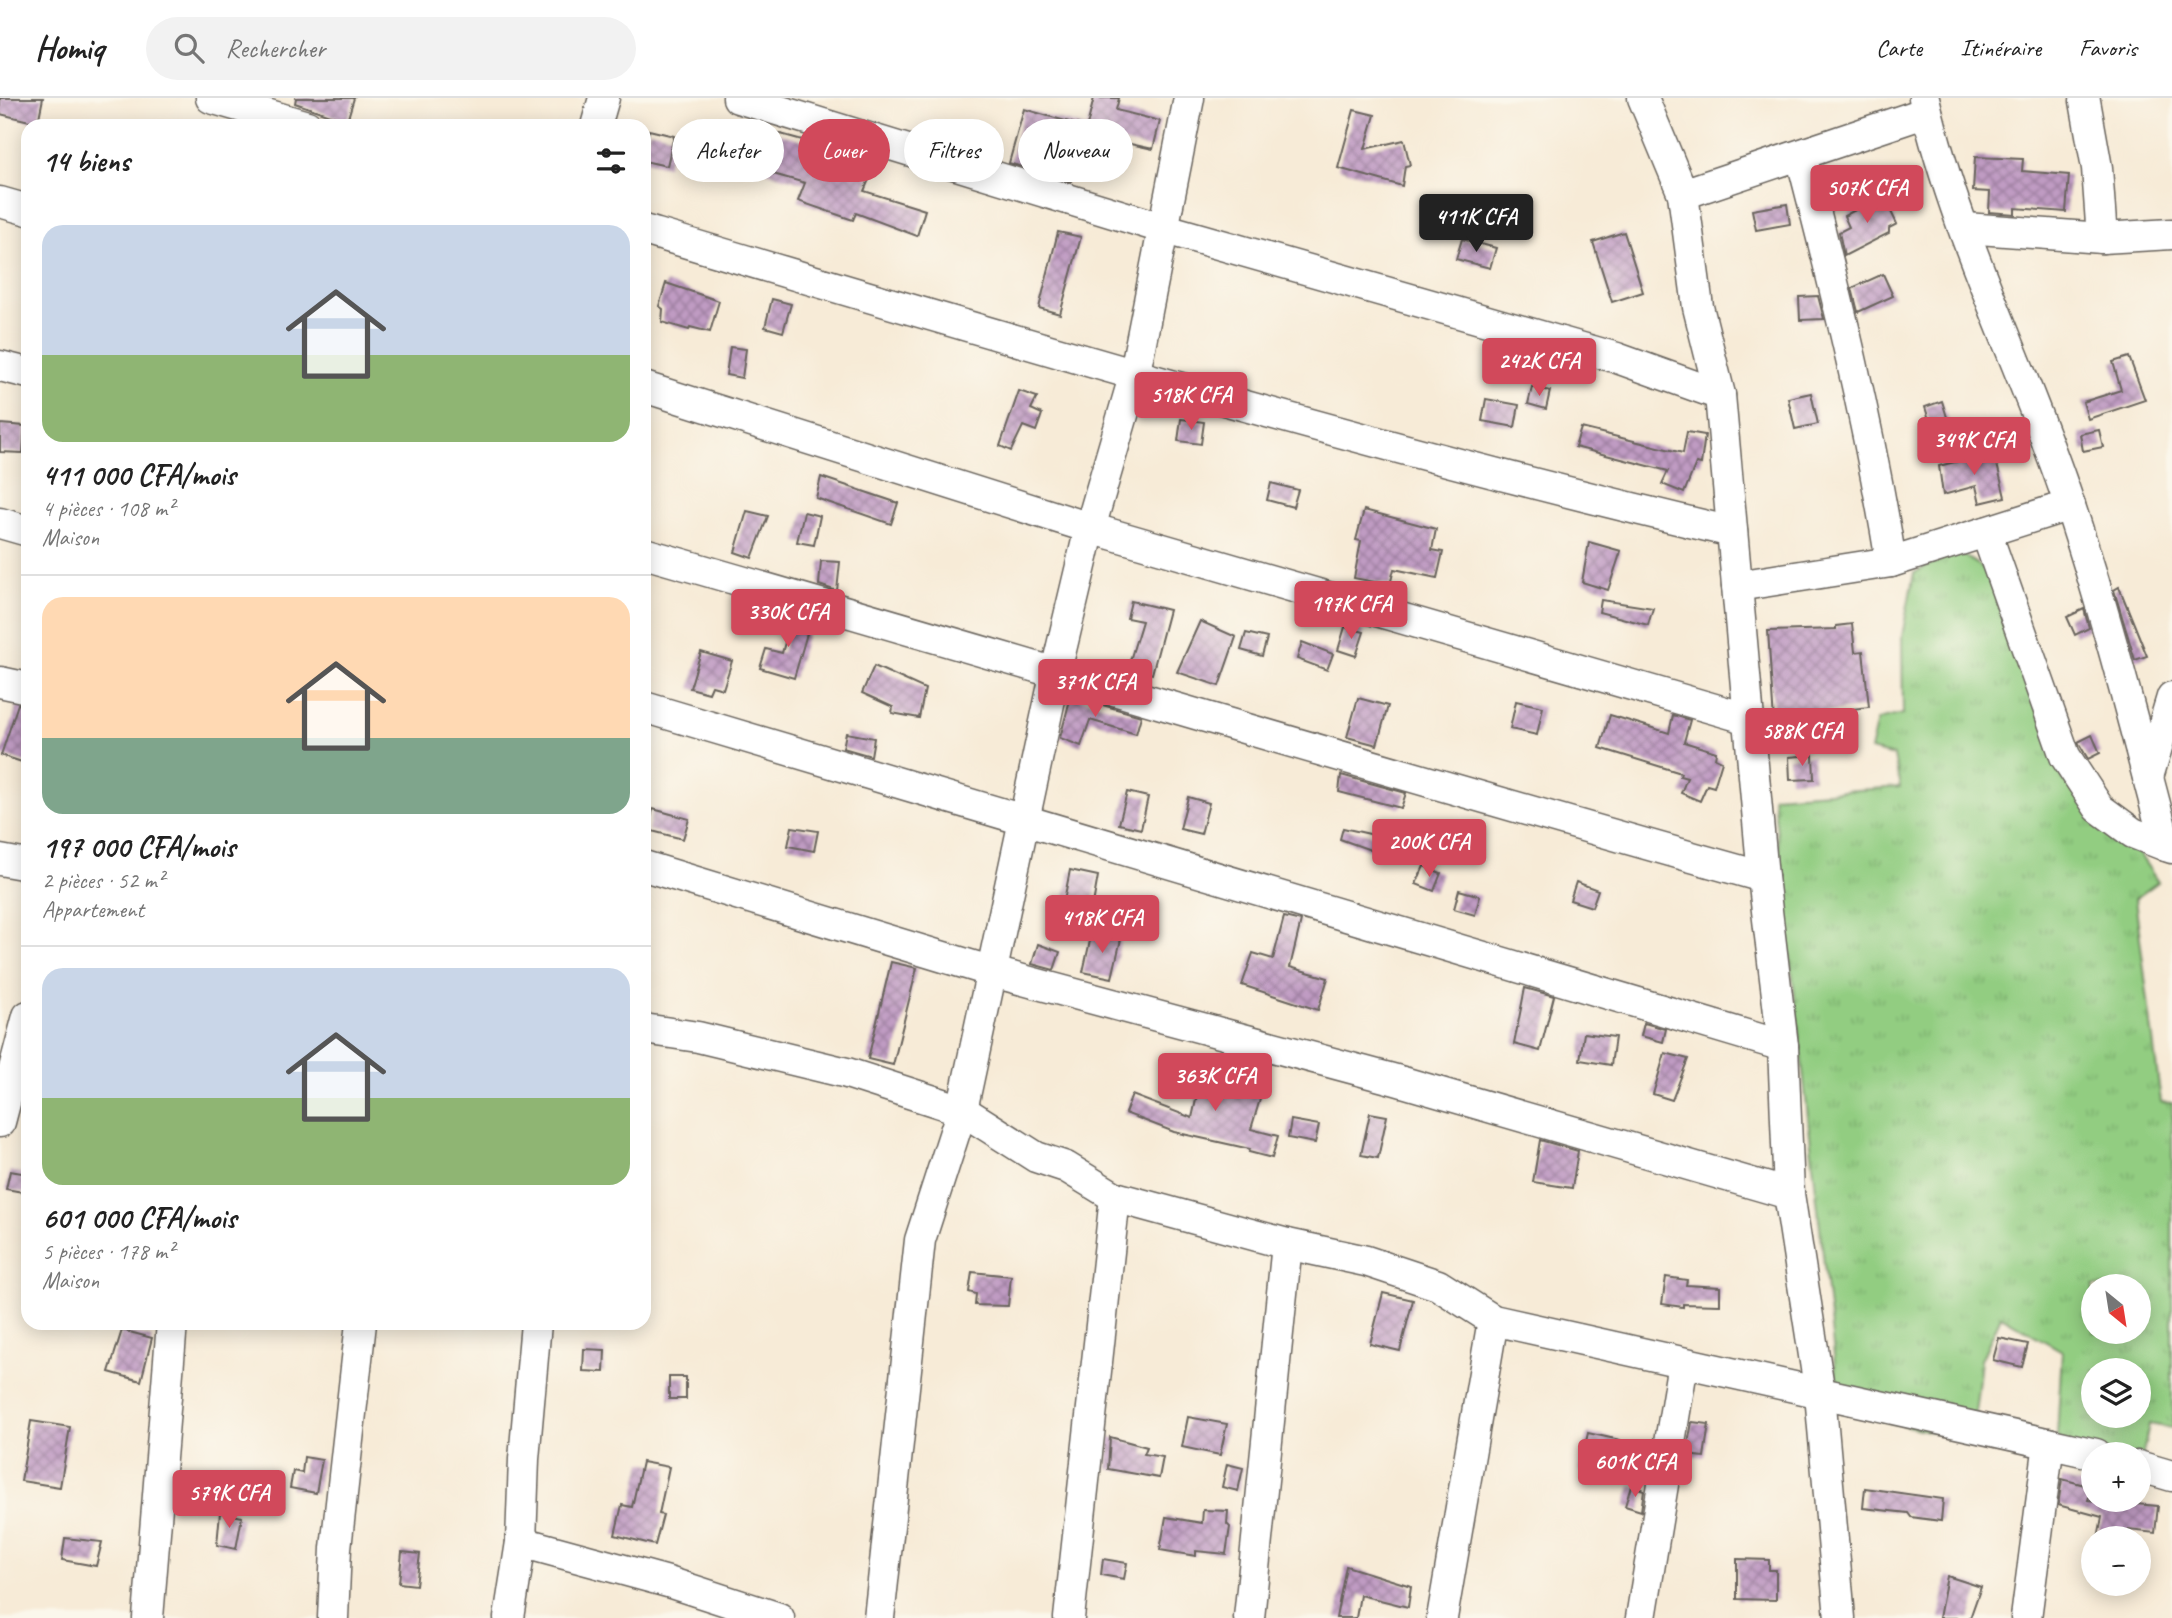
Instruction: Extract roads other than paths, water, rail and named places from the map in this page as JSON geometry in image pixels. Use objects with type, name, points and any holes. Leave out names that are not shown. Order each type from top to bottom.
[{"type":"street","points":[[211,98],[284,119]]},
{"type":"street","points":[[598,119],[604,98]]},
{"type":"street","points":[[738,98],[1162,228],[1617,358],[1720,395]]},
{"type":"street","points":[[879,1618],[920,1240],[962,1110],[993,972],[1022,818],[1056,671],[1090,528],[1134,377],[1188,98]]},
{"type":"street","points":[[1643,98],[1683,194],[1698,307],[1720,395],[1763,877],[1783,1046],[1789,1194],[1820,1394],[1840,1618]]},
{"type":"street","points":[[2085,101],[2097,168],[2102,238]]},
{"type":"street","points":[[1683,194],[1801,156],[1925,105],[1965,228],[2070,505],[2169,847]]},
{"type":"street","points":[[1801,156],[1851,349],[1875,462],[1891,562]]},
{"type":"street","points":[[0,202],[21,208]]},
{"type":"street","points":[[1965,228],[2102,238],[2172,234]]},
{"type":"street","points":[[651,232],[1134,377],[1521,483],[1732,532]]},
{"type":"street","points":[[0,366],[21,371]]},
{"type":"street","points":[[651,389],[1090,528],[1749,719]]},
{"type":"street","points":[[1737,586],[1891,562],[2070,505]]},
{"type":"street","points":[[0,523],[21,529]]},
{"type":"street","points":[[1986,532],[2065,756],[2099,808],[2133,833],[2169,847]]},
{"type":"street","points":[[651,555],[1056,671],[1428,784],[1763,877]]},
{"type":"street","points":[[0,682],[21,686]]},
{"type":"street","points":[[2148,777],[2172,697]]},
{"type":"street","points":[[651,709],[1783,1046]]},
{"type":"street","points":[[0,860],[21,864]]},
{"type":"street","points":[[651,868],[993,972],[1396,1080],[1789,1194]]},
{"type":"street","points":[[651,1030],[698,1037],[847,1073],[962,1110],[1036,1157],[1066,1167],[1115,1197],[1287,1244],[1366,1261],[1438,1285],[1493,1320],[2081,1450]]},
{"type":"street","points":[[0,1122],[21,1061]]},
{"type":"street","points":[[1069,1618],[1115,1197]]},
{"type":"street","points":[[1249,1618],[1287,1244]]},
{"type":"street","points":[[1441,1618],[1493,1320]]},
{"type":"street","points":[[148,1618],[171,1330]]},
{"type":"street","points":[[333,1618],[336,1548],[359,1330]]},
{"type":"street","points":[[509,1618],[521,1542],[523,1459],[536,1330]]},
{"type":"street","points":[[1641,1618],[1684,1363]]},
{"type":"street","points":[[2026,1618],[2049,1443]]},
{"type":"street","points":[[2151,1470],[2172,1476]]},
{"type":"street","points":[[521,1542],[668,1582],[779,1618]]}]
